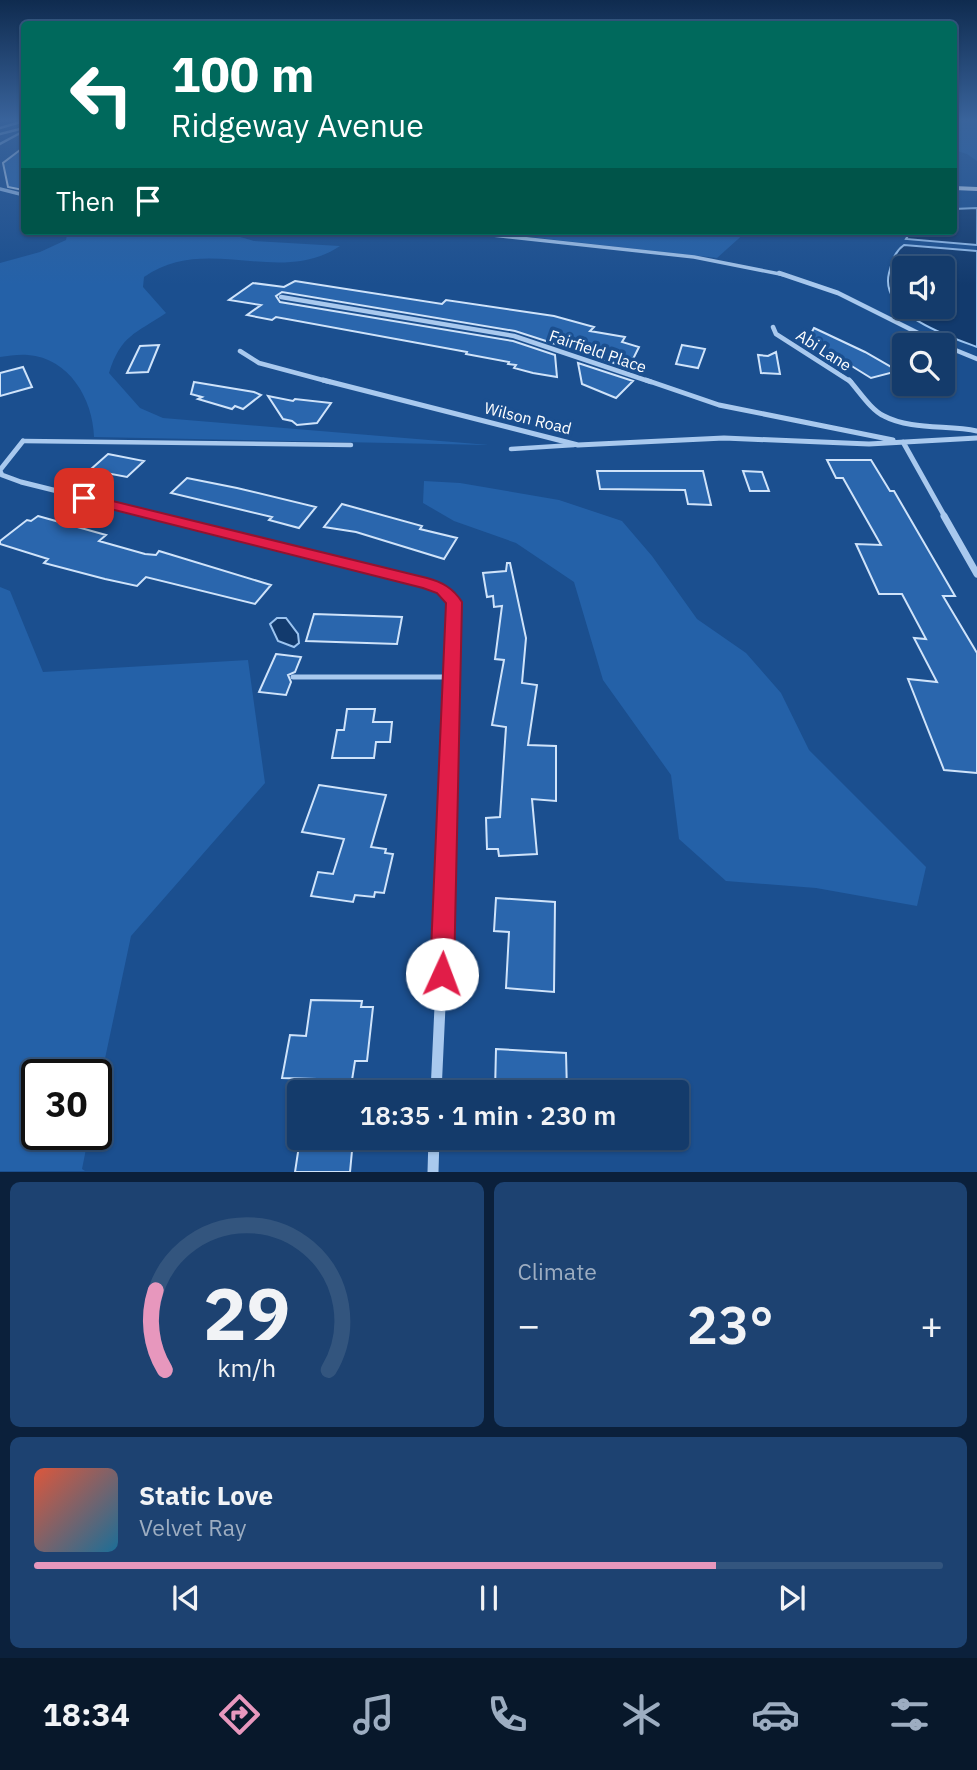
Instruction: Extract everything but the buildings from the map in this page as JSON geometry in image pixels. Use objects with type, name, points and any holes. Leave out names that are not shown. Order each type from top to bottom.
[{"type":"main road","points":[[957,188],[977,190]]},
{"type":"street","points":[[0,189],[21,194]]},
{"type":"street","points":[[492,235],[670,255],[773,271],[840,294],[919,333]]},
{"type":"street","name":"Fairfield Place","points":[[281,297],[524,339],[719,405],[904,442]]},
{"type":"street","name":"Abi Lane","points":[[773,327],[776,334],[849,380],[882,416],[906,423],[954,426],[977,431]]},
{"type":"street","points":[[955,350],[977,359]]},
{"type":"street","name":"Wilson Road","points":[[240,351],[259,363],[275,368],[578,445],[748,437],[869,444],[904,442]]},
{"type":"street","points":[[977,438],[904,442],[977,574]]},
{"type":"street","points":[[23,441],[0,470],[9,479],[435,586],[442,589],[454,602],[454,677],[437,1080]]},
{"type":"street","points":[[433,1171],[434,1150]]},
{"type":"lane","points":[[23,441],[351,446]]},
{"type":"lane","points":[[511,449],[578,445]]},
{"type":"lane","points":[[293,677],[454,677]]},
{"type":"shaded area","points":[[977,208],[977,245],[906,239],[908,235],[957,235],[957,209]]},
{"type":"shaded area","points":[[67,235],[237,235],[254,241],[340,246],[317,257],[292,262],[192,259],[168,265],[144,277],[143,287],[166,313],[124,343],[109,373],[140,408],[163,418],[489,445],[94,437],[89,409],[76,383],[67,372],[43,358],[25,355],[0,357],[0,263],[40,252],[66,240]]},
{"type":"shaded area","points":[[513,235],[743,235],[717,258]]},
{"type":"shaded area","points":[[904,245],[977,251],[977,347],[955,339],[955,333],[941,333],[915,319],[955,319],[955,256],[895,256]]},
{"type":"shaded area","points":[[892,264],[892,295],[889,288]]},
{"type":"shaded area","points":[[424,481],[460,483],[559,500],[622,521],[652,556],[697,619],[746,653],[781,693],[809,750],[926,867],[917,906],[816,888],[726,881],[679,839],[671,775],[603,680],[574,582],[516,543],[454,521],[423,503]]},
{"type":"shaded area","points":[[0,587],[10,591],[43,672],[248,660],[265,783],[131,936],[105,1059],[21,1059],[21,1150],[86,1150],[82,1169],[85,1171],[0,1171]]},
{"type":"shaded area","points":[[277,618],[286,618],[298,634],[299,643],[294,647],[278,641],[270,624]]},
{"type":"route","points":[[84,498],[427,583],[449,595],[454,602],[455,612],[442,974]]}]
